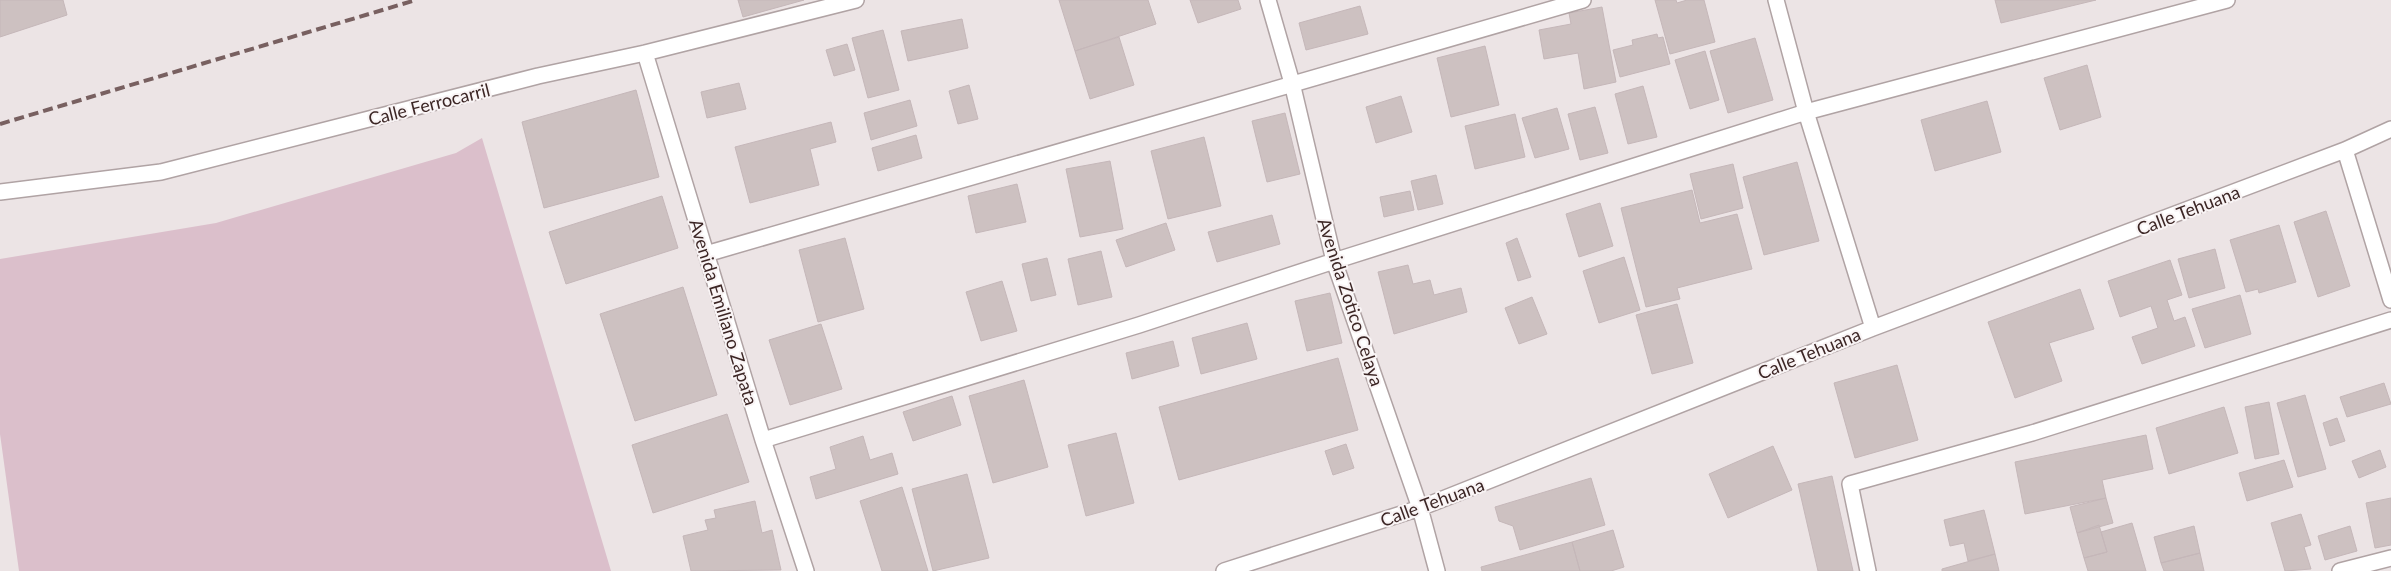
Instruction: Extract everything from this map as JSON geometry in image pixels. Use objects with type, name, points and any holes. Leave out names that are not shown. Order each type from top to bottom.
[{"type":"street","name":"Calle Ferrocarril","points":[[0,192],[162,172],[538,76],[645,53],[856,0]]},
{"type":"street","name":"Avenida Zotico Celaya","points":[[1268,0],[1292,83],[1334,260],[1420,508],[1437,571]]},
{"type":"street","points":[[706,254],[1583,0]]},
{"type":"street","points":[[1776,0],[1806,112],[1873,328]]},
{"type":"street","points":[[763,440],[1139,325],[1334,260],[1806,112],[2227,0]]},
{"type":"street","name":"Avenida Emiliano Zapata","points":[[645,53],[763,440],[806,571]]},
{"type":"street","name":"Calle Tehuana","points":[[1224,571],[1420,508],[1873,328],[2345,150],[2391,129]]},
{"type":"street","points":[[2345,150],[2391,300]]},
{"type":"street","points":[[1868,571],[1850,484],[2032,433],[2391,320]]},
{"type":"street","points":[[2340,571],[2391,558]]},
{"type":"shaded area","points":[[482,138],[611,571],[19,571],[0,434],[0,259],[216,223],[456,153]]},
{"type":"building","points":[[0,0],[63,0],[67,15],[0,37]]},
{"type":"building","points":[[738,0],[804,0],[743,17]]},
{"type":"building","points":[[1059,0],[1148,0],[1156,24],[1075,51]]},
{"type":"building","points":[[1190,0],[1238,0],[1241,9],[1198,23]]},
{"type":"building","points":[[1655,0],[1676,0],[1677,3],[1687,0],[1704,0],[1715,42],[1670,54]]},
{"type":"building","points":[[1995,0],[2096,0],[2001,23]]},
{"type":"building","points":[[1360,6],[1368,34],[1306,50],[1299,23]]},
{"type":"building","points":[[1602,7],[1616,82],[1584,89],[1578,53],[1544,59],[1539,30],[1571,24],[1569,13]]},
{"type":"building","points":[[962,19],[968,48],[908,61],[901,31]]},
{"type":"building","points":[[883,30],[899,90],[868,98],[852,38]]},
{"type":"building","points":[[1657,34],[1658,38],[1663,37],[1670,64],[1620,77],[1613,50],[1633,45],[1632,40]]},
{"type":"building","points":[[1119,37],[1134,85],[1090,99],[1075,51]]},
{"type":"building","points":[[1755,38],[1773,100],[1728,113],[1710,51]]},
{"type":"building","points":[[847,44],[855,70],[834,76],[826,50]]},
{"type":"building","points":[[1485,46],[1499,105],[1451,117],[1437,58]]},
{"type":"building","points":[[1705,51],[1719,100],[1690,109],[1675,60]]},
{"type":"building","points":[[2087,65],[2101,117],[2060,130],[2044,78]]},
{"type":"building","points":[[739,83],[746,109],[707,118],[701,92]]},
{"type":"building","points":[[969,85],[978,119],[958,124],[949,91]]},
{"type":"building","points":[[1643,86],[1657,137],[1628,144],[1615,94]]},
{"type":"building","points":[[636,90],[659,177],[544,208],[522,122]]},
{"type":"building","points":[[1401,96],[1412,132],[1376,143],[1366,107]]},
{"type":"building","points":[[910,100],[917,126],[871,140],[864,113]]},
{"type":"building","points":[[1987,101],[2001,152],[1935,171],[1921,120]]},
{"type":"building","points":[[1595,107],[1608,153],[1580,160],[1568,114]]},
{"type":"building","points":[[1557,108],[1569,149],[1535,158],[1522,118]]},
{"type":"building","points":[[1285,113],[1300,174],[1267,182],[1252,121]]},
{"type":"building","points":[[1515,114],[1525,157],[1475,169],[1465,126]]},
{"type":"building","points":[[831,122],[836,142],[810,149],[819,185],[750,203],[735,147]]},
{"type":"building","points":[[916,135],[922,158],[878,171],[872,148]]},
{"type":"building","points":[[1204,137],[1221,206],[1168,219],[1151,151]]},
{"type":"building","points":[[1110,161],[1123,229],[1080,237],[1066,169]]},
{"type":"building","points":[[1797,162],[1819,241],[1764,255],[1743,177]]},
{"type":"building","points":[[1733,164],[1743,208],[1701,219],[1690,174]]},
{"type":"building","points":[[1436,175],[1443,204],[1418,210],[1411,181]]},
{"type":"building","points":[[1017,184],[1026,222],[976,233],[968,196]]},
{"type":"building","points":[[1692,190],[1700,223],[1737,214],[1752,269],[1677,288],[1680,299],[1646,307],[1621,208]]},
{"type":"building","points":[[1410,191],[1414,210],[1384,217],[1380,197]]},
{"type":"building","points":[[662,196],[678,248],[566,284],[549,232]]},
{"type":"building","points":[[1600,203],[1613,246],[1579,257],[1566,214]]},
{"type":"building","points":[[2326,211],[2350,286],[2318,297],[2294,222]]},
{"type":"building","points":[[1272,215],[1280,244],[1217,262],[1208,232]]},
{"type":"building","points":[[1166,223],[1175,250],[1126,267],[1116,240]]},
{"type":"building","points":[[2279,225],[2296,282],[2259,293],[2258,289],[2246,292],[2230,240]]},
{"type":"building","points":[[845,238],[864,309],[818,322],[799,250]]},
{"type":"building","points":[[1517,238],[1531,277],[1518,281],[1506,243]]},
{"type":"building","points":[[2215,249],[2225,288],[2189,298],[2178,259]]},
{"type":"building","points":[[1101,251],[1112,297],[1078,305],[1068,259]]},
{"type":"building","points":[[1624,257],[1640,310],[1599,323],[1583,271]]},
{"type":"building","points":[[1047,258],[1056,295],[1031,301],[1022,264]]},
{"type":"building","points":[[2170,260],[2182,295],[2167,300],[2174,321],[2185,317],[2195,346],[2142,364],[2132,337],[2158,328],[2151,306],[2120,317],[2108,281]]},
{"type":"building","points":[[1408,265],[1413,284],[1430,280],[1434,295],[1461,288],[1467,312],[1394,334],[1378,272]]},
{"type":"building","points":[[1002,281],[1017,331],[981,341],[966,292]]},
{"type":"building","points":[[683,287],[717,395],[635,421],[600,314]]},
{"type":"building","points":[[2080,289],[2094,329],[2049,343],[2062,381],[2015,398],[1988,322]]},
{"type":"building","points":[[1330,293],[1342,343],[1307,351],[1295,301]]},
{"type":"building","points":[[2240,295],[2251,334],[2205,348],[2192,309]]},
{"type":"building","points":[[1532,297],[1547,334],[1519,344],[1505,308]]},
{"type":"building","points":[[1677,304],[1693,363],[1652,374],[1636,315]]},
{"type":"building","points":[[1247,323],[1257,359],[1201,374],[1192,338]]},
{"type":"building","points":[[821,324],[842,389],[790,405],[769,340]]},
{"type":"building","points":[[1173,341],[1179,366],[1132,379],[1126,353]]},
{"type":"building","points":[[1338,358],[1358,430],[1179,480],[1159,407]]},
{"type":"building","points":[[1897,365],[1918,440],[1855,458],[1834,383]]},
{"type":"building","points":[[1024,380],[1048,467],[993,483],[969,396]]},
{"type":"building","points":[[2384,383],[2391,404],[2347,417],[2340,397]]},
{"type":"building","points":[[2305,395],[2326,469],[2298,477],[2277,403]]},
{"type":"building","points":[[952,396],[961,425],[913,441],[903,412]]},
{"type":"building","points":[[2269,402],[2279,454],[2255,459],[2245,407]]},
{"type":"building","points":[[2224,407],[2238,453],[2169,474],[2156,428]]},
{"type":"building","points":[[727,414],[749,482],[653,513],[632,445]]},
{"type":"building","points":[[2337,418],[2345,441],[2330,446],[2323,423]]},
{"type":"building","points":[[1116,433],[1134,503],[1086,516],[1068,445]]},
{"type":"building","points":[[2146,435],[2153,469],[2102,480],[2106,498],[2025,514],[2015,462]]},
{"type":"building","points":[[863,436],[870,460],[892,453],[898,474],[816,499],[810,477],[836,469],[830,447]]},
{"type":"building","points":[[1346,444],[1354,468],[1333,475],[1325,451]]},
{"type":"building","points":[[1773,446],[1792,490],[1728,518],[1709,474]]},
{"type":"building","points":[[2380,450],[2386,467],[2359,478],[2352,461]]},
{"type":"building","points":[[2284,460],[2293,487],[2247,501],[2239,473]]},
{"type":"building","points":[[967,474],[989,558],[933,571],[912,489]]},
{"type":"building","points":[[1832,476],[1853,571],[1818,571],[1798,484]]},
{"type":"building","points":[[1591,478],[1605,525],[1520,550],[1513,526],[1499,521],[1495,507]]},
{"type":"building","points":[[902,487],[928,571],[882,571],[860,501]]},
{"type":"building","points":[[2106,498],[2113,523],[2077,533],[2070,507]]},
{"type":"building","points":[[2391,498],[2391,545],[2375,548],[2366,503]]},
{"type":"building","points":[[755,501],[762,533],[772,530],[781,570],[691,571],[683,536],[708,530],[705,520],[716,518],[714,510]]},
{"type":"building","points":[[1984,510],[1995,554],[1968,561],[1964,543],[1950,546],[1944,520]]},
{"type":"building","points":[[2301,514],[2311,545],[2304,547],[2311,569],[2285,571],[2271,523]]},
{"type":"building","points":[[2132,523],[2146,571],[2088,571],[2084,558],[2107,552],[2101,532]]},
{"type":"building","points":[[2099,525],[2107,552],[2084,558],[2077,533]]},
{"type":"building","points":[[2194,526],[2200,553],[2161,563],[2154,537]]},
{"type":"building","points":[[2350,526],[2357,551],[2325,560],[2318,536]]},
{"type":"building","points":[[1613,530],[1624,567],[1611,571],[1580,571],[1572,542]]},
{"type":"building","points":[[1572,542],[1580,571],[1482,571],[1481,567]]},
{"type":"building","points":[[2200,553],[2204,571],[2164,571],[2161,563]]},
{"type":"building","points":[[1995,554],[1999,571],[1942,571],[1942,569]]},
{"type":"railway","points":[[0,124],[416,0]]}]
